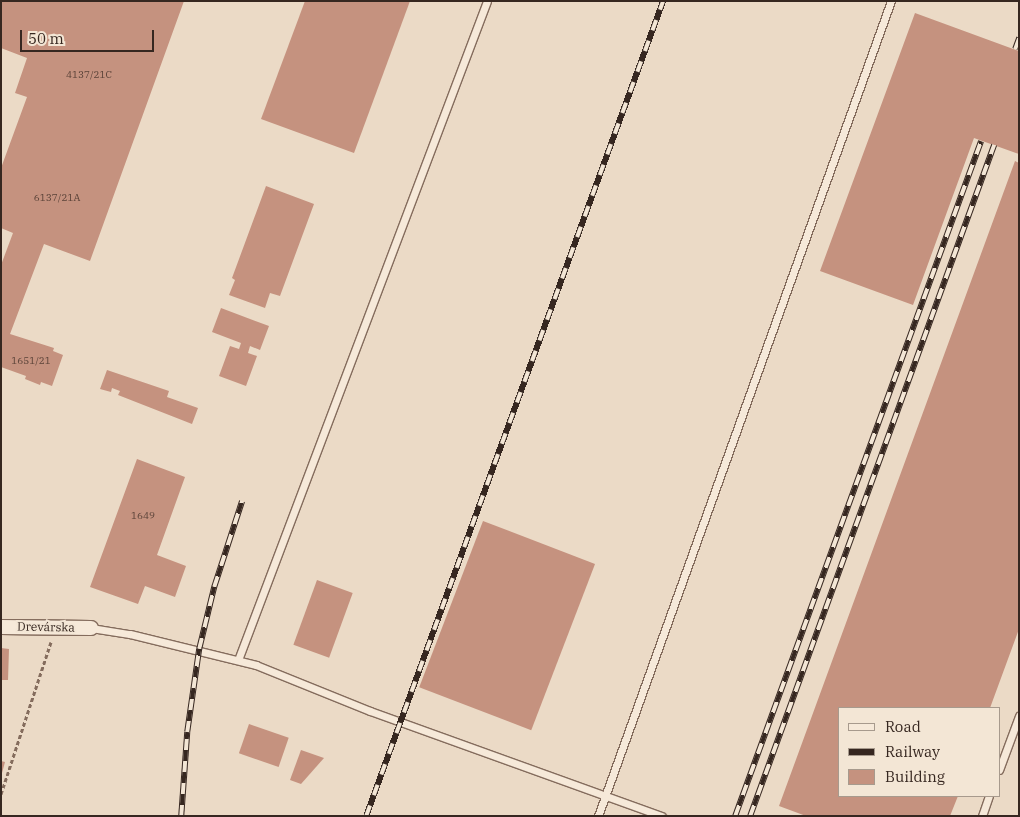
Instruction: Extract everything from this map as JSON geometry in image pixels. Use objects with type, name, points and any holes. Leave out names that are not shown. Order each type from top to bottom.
[{"type":"street","name":"Drevárska","points":[[1,627],[91,628]]},
{"type":"lane","points":[[238,660],[487,1]]},
{"type":"lane","points":[[598,816],[891,1]]},
{"type":"lane","points":[[91,628],[130,634],[238,660],[370,711],[662,816]]},
{"type":"lane","points":[[1000,767],[1019,716]]},
{"type":"lane","points":[[982,816],[989,797]]},
{"type":"path","points":[[1,794],[56,628]]},
{"type":"building","points":[[1,1],[184,1],[90,261],[44,244],[10,334],[54,348],[53,351],[63,355],[52,386],[41,382],[40,385],[25,379],[26,376],[1,367],[1,265],[13,233],[1,228],[1,168],[27,97],[15,93],[27,58],[1,48]]},
{"type":"building","points":[[305,1],[410,1],[354,153],[261,119]]},
{"type":"building","points":[[915,13],[1019,51],[1019,154],[974,138],[913,305],[820,271]]},
{"type":"building","points":[[1015,161],[1019,163],[1019,629],[990,707],[838,707],[838,797],[958,797],[950,816],[806,816],[779,806]]},
{"type":"building","points":[[266,186],[314,204],[280,296],[270,293],[265,308],[229,295],[235,280],[232,278]]},
{"type":"building","points":[[221,308],[269,326],[260,350],[250,346],[248,353],[257,356],[246,386],[219,376],[230,346],[239,349],[241,343],[212,332]]},
{"type":"building","points":[[107,370],[169,391],[167,397],[198,408],[192,424],[118,395],[120,391],[112,388],[111,392],[100,389]]},
{"type":"building","points":[[137,459],[185,477],[157,555],[186,566],[175,597],[145,586],[138,604],[90,587]]},
{"type":"building","points":[[483,521],[595,564],[531,730],[419,687]]},
{"type":"building","points":[[317,580],[353,593],[329,658],[293,645]]},
{"type":"building","points":[[1,648],[9,649],[8,680],[1,680]]},
{"type":"building","points":[[249,724],[289,738],[279,767],[239,753]]},
{"type":"building","points":[[301,750],[324,758],[301,784],[290,780]]},
{"type":"building","points":[[1,761],[5,762],[2,773],[1,773]]},
{"type":"railway","points":[[366,816],[663,1]]},
{"type":"railway","points":[[1015,49],[1019,38]]},
{"type":"railway","points":[[735,816],[981,141]]},
{"type":"railway","points":[[750,816],[994,145]]},
{"type":"railway","points":[[181,816],[187,732],[199,649],[214,587],[242,501]]}]
